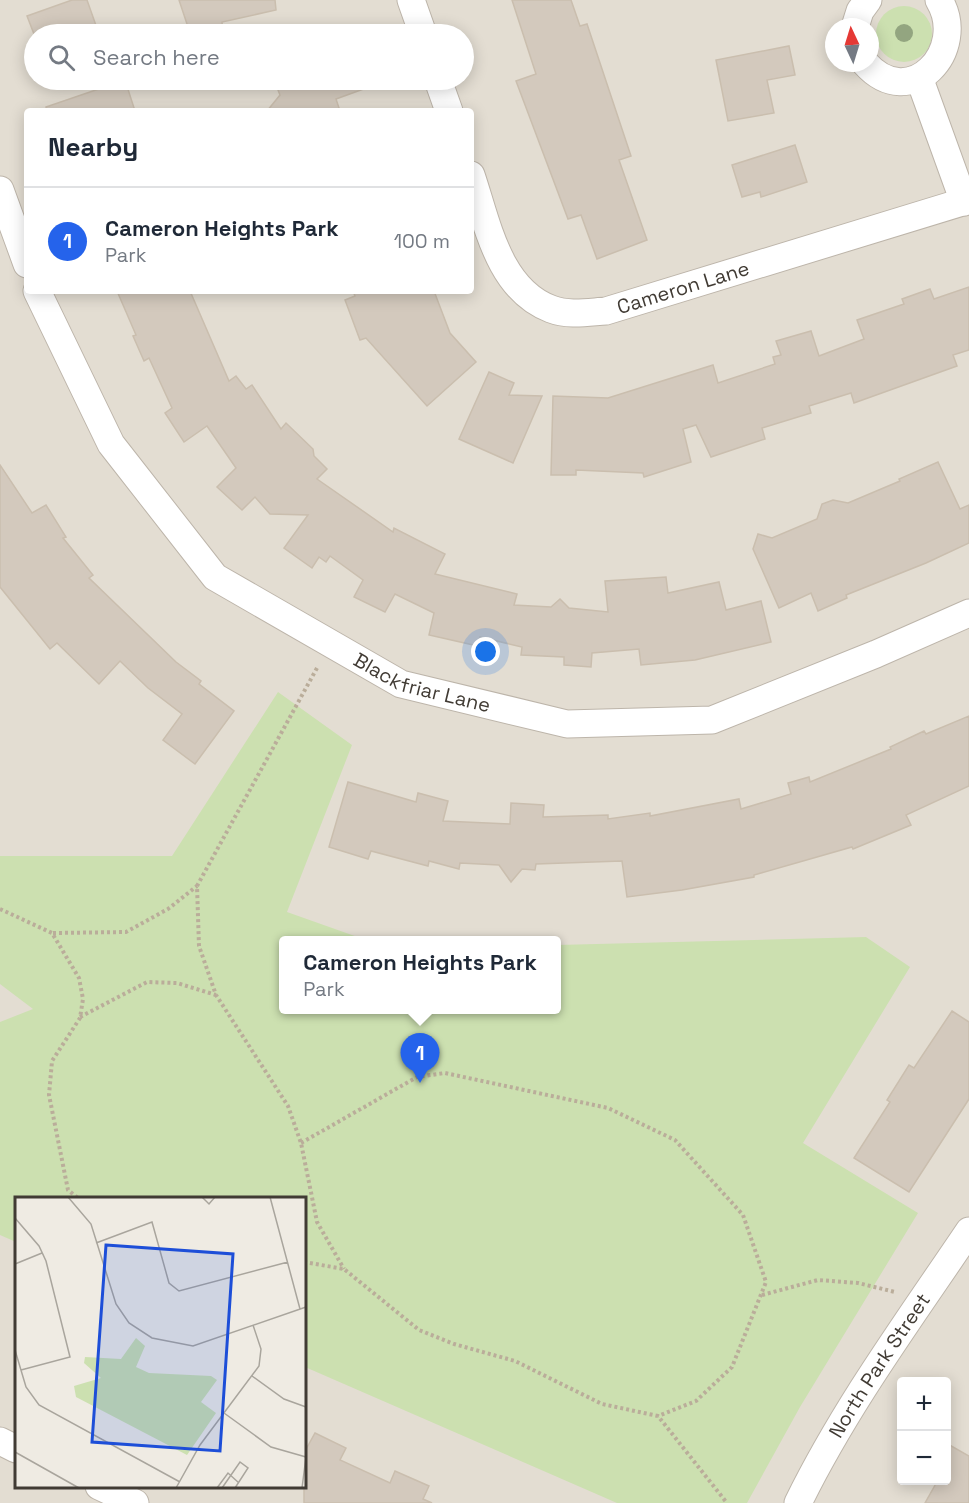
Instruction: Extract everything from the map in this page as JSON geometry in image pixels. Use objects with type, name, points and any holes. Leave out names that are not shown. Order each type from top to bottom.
[{"type":"street","points":[[411,0],[419,24]]},
{"type":"street","points":[[858,18],[868,0]]},
{"type":"street","points":[[875,72],[887,80],[903,82],[920,80],[934,72],[945,60],[951,46],[953,30],[949,15],[939,0]]},
{"type":"street","points":[[920,80],[966,201]]},
{"type":"street","points":[[442,90],[448,108]]},
{"type":"street","name":"Cameron Lane","points":[[474,184],[499,255],[510,277],[527,296],[552,309],[578,314],[606,310],[966,201]]},
{"type":"street","points":[[0,190],[24,256]]},
{"type":"street","name":"Blackfriar Lane","points":[[38,294],[111,444],[215,577],[401,684],[567,724],[712,720],[876,654],[969,613]]},
{"type":"street","name":"North Park Street","points":[[798,1503],[818,1462],[869,1380],[969,1231]]},
{"type":"street","points":[[0,1442],[15,1449]]},
{"type":"street","points":[[103,1488],[135,1503]]},
{"type":"path","points":[[0,909],[52,933],[126,932],[168,909],[197,886],[330,643]]},
{"type":"path","points":[[197,886],[199,946],[216,995],[288,1106],[302,1143],[317,1222],[344,1269],[419,1330],[454,1344],[514,1361],[602,1404],[658,1416],[696,1401],[732,1368],[766,1282],[743,1215],[675,1140],[608,1108],[445,1073],[417,1077],[302,1143]]},
{"type":"path","points":[[52,933],[79,978],[83,999],[80,1018],[52,1061],[49,1095],[69,1190],[77,1197]]},
{"type":"path","points":[[80,1018],[147,982],[177,983],[216,995]]},
{"type":"path","points":[[306,1262],[344,1269]]},
{"type":"path","points":[[761,1295],[818,1280],[858,1283],[923,1299]]},
{"type":"path","points":[[658,1416],[727,1503]]},
{"type":"shaded area","points":[[0,0],[969,0],[969,1503],[0,1503]]},
{"type":"green space","points":[[904,6],[915,8],[924,14],[931,29],[930,45],[924,54],[915,60],[904,62],[893,60],[884,54],[879,47],[879,21],[884,14],[893,8]]},
{"type":"green space","points":[[278,692],[352,745],[287,912],[355,936],[279,936],[279,1014],[561,1014],[561,945],[866,937],[910,967],[803,1143],[918,1213],[800,1407],[747,1503],[617,1503],[306,1367],[306,1197],[15,1197],[15,1242],[0,1235],[0,1022],[33,1009],[0,984],[0,856],[172,856]]},
{"type":"building","points":[[72,0],[87,0],[95,24],[30,24],[27,16]]},
{"type":"building","points":[[179,0],[275,0],[276,10],[222,22],[222,24],[187,24]]},
{"type":"building","points":[[512,0],[571,0],[580,26],[587,24],[631,156],[619,160],[647,240],[597,259],[581,215],[568,219],[516,81],[536,74]]},
{"type":"building","points":[[789,46],[795,75],[767,80],[774,113],[728,121],[716,60]]},
{"type":"building","points":[[96,90],[128,90],[134,108],[46,108]]},
{"type":"building","points":[[278,90],[361,90],[336,99],[339,108],[269,108],[280,95]]},
{"type":"building","points":[[795,145],[807,182],[761,197],[760,192],[742,197],[732,165]]},
{"type":"building","points":[[969,287],[969,350],[953,355],[957,366],[854,403],[851,393],[809,406],[811,413],[762,428],[765,439],[711,457],[696,425],[683,429],[691,462],[644,477],[643,473],[576,470],[576,475],[551,475],[553,396],[608,398],[713,365],[718,383],[775,364],[773,357],[781,355],[776,341],[811,331],[819,356],[864,339],[857,320],[904,304],[902,299],[930,289],[934,299]]},
{"type":"building","points":[[118,294],[191,294],[229,381],[236,376],[246,389],[252,385],[281,429],[286,423],[313,449],[314,456],[327,469],[317,479],[393,532],[394,528],[445,554],[435,574],[517,594],[514,605],[551,607],[560,599],[569,608],[608,612],[605,581],[666,577],[668,593],[719,582],[726,610],[761,601],[771,642],[695,660],[641,665],[639,649],[592,653],[591,667],[564,665],[564,657],[521,655],[522,647],[480,637],[478,646],[429,635],[434,613],[395,594],[385,612],[354,597],[363,580],[330,556],[326,562],[319,557],[312,568],[284,548],[308,515],[270,514],[255,497],[242,510],[217,487],[236,468],[207,426],[184,442],[165,413],[172,408],[149,358],[144,361],[133,336],[136,335]]},
{"type":"building","points":[[354,294],[435,294],[450,333],[476,362],[427,406],[366,338],[360,340],[345,300],[355,296]]},
{"type":"building","points":[[489,372],[514,383],[509,395],[542,396],[513,463],[459,439]]},
{"type":"building","points":[[938,462],[960,509],[969,505],[969,543],[846,595],[847,598],[818,611],[811,593],[779,608],[753,549],[758,534],[772,538],[817,519],[822,504],[833,500],[848,503]]},
{"type":"building","points":[[0,465],[32,513],[46,505],[66,537],[63,538],[93,575],[89,578],[176,662],[201,681],[199,684],[234,711],[195,764],[163,740],[182,714],[148,688],[120,661],[99,684],[57,643],[50,649],[0,587]]},
{"type":"building","points":[[969,716],[969,786],[906,815],[911,825],[853,849],[852,847],[754,875],[754,877],[627,897],[622,861],[536,864],[535,870],[522,869],[511,882],[499,865],[460,863],[459,869],[429,861],[428,866],[371,851],[368,859],[329,847],[348,782],[416,802],[418,793],[448,801],[443,821],[510,824],[511,803],[544,805],[543,817],[608,815],[608,819],[650,813],[650,816],[739,799],[741,809],[791,794],[788,783],[809,777],[810,782],[891,749],[890,747],[924,731],[926,734]]},
{"type":"building","points":[[952,1011],[969,1022],[969,1099],[909,1192],[854,1158],[890,1102],[887,1100],[909,1065],[914,1068]]},
{"type":"building","points":[[315,1433],[346,1448],[340,1460],[390,1483],[395,1471],[429,1486],[423,1499],[432,1503],[304,1503],[306,1449]]},
{"type":"building","points":[[951,1446],[969,1456],[969,1503],[925,1503],[935,1485],[951,1485]]},
{"type":"place","name":"Cameron Heights Park","points":[[420,1083]]}]
